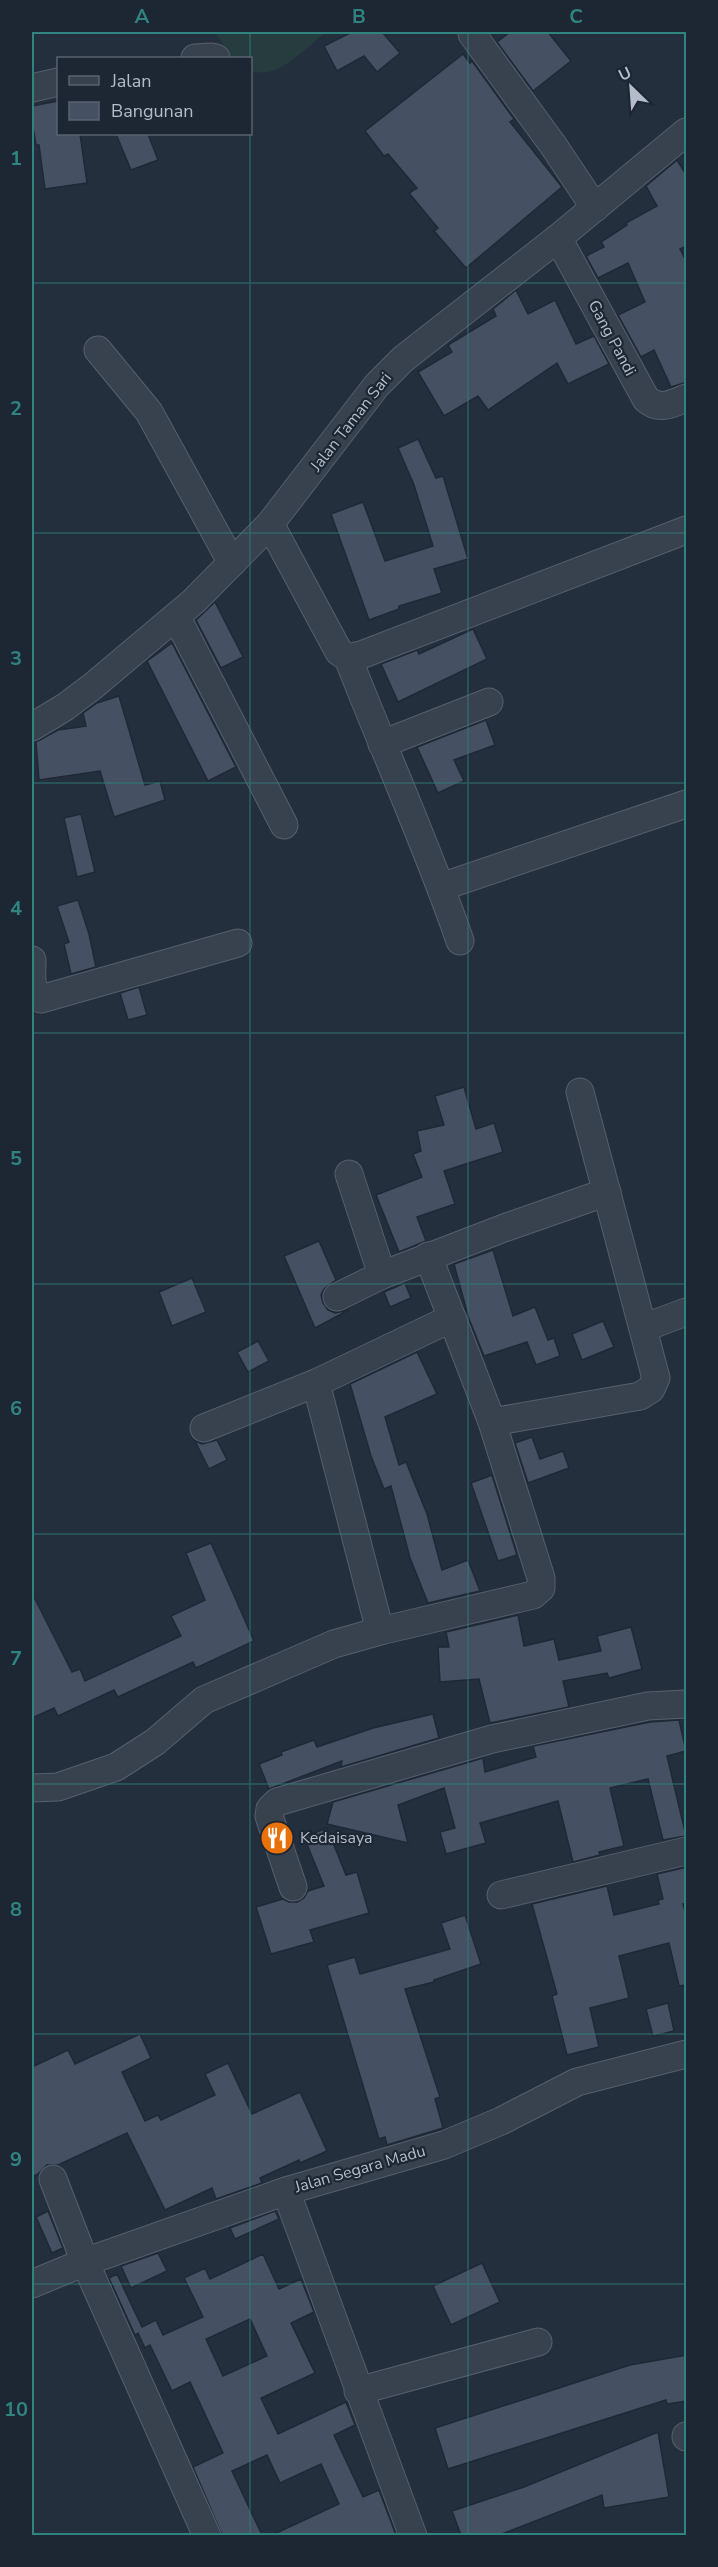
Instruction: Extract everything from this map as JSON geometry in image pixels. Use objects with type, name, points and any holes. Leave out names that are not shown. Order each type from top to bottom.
[{"type":"street","points":[[472,34],[595,208]]},
{"type":"street","points":[[32,88],[57,82]]},
{"type":"street","name":"Jalan Taman Sari","points":[[32,726],[84,693],[177,618],[270,524],[388,373],[438,330],[558,238],[687,132]]},
{"type":"street","name":"Gang Pandi","points":[[558,238],[646,399],[650,403],[664,406],[687,398]]},
{"type":"street","points":[[98,350],[149,412],[232,563]]},
{"type":"street","points":[[270,524],[339,652],[348,658],[382,744],[417,822],[460,941]]},
{"type":"street","points":[[348,658],[687,530]]},
{"type":"street","points":[[177,618],[284,825]]},
{"type":"street","points":[[382,744],[489,702]]},
{"type":"street","points":[[441,887],[687,804]]},
{"type":"street","points":[[32,960],[33,988],[35,994],[41,999],[238,943]]},
{"type":"street","points":[[492,1422],[640,1396],[651,1389],[656,1378],[580,1092]]},
{"type":"street","points":[[349,1174],[382,1275]]},
{"type":"street","points":[[337,1297],[428,1256],[607,1192]]},
{"type":"street","points":[[32,1788],[58,1787],[116,1767],[155,1742],[204,1700],[334,1644],[380,1630],[533,1595],[541,1588],[541,1578],[492,1422],[428,1256]]},
{"type":"street","points":[[643,1328],[687,1312]]},
{"type":"street","points":[[204,1428],[316,1383],[452,1318]]},
{"type":"street","points":[[316,1383],[380,1630]]},
{"type":"street","points":[[293,1887],[269,1816],[270,1809],[277,1802],[492,1739],[648,1706],[687,1704]]},
{"type":"street","points":[[501,1895],[687,1851]]},
{"type":"street","name":"Jalan Segara Madu","points":[[32,2283],[84,2262],[286,2191],[444,2145],[501,2121],[577,2082],[687,2054]]},
{"type":"street","points":[[53,2179],[84,2262],[207,2535]]},
{"type":"street","points":[[286,2191],[413,2535]]},
{"type":"street","points":[[358,2391],[538,2342]]},
{"type":"green space","points":[[215,32],[326,32],[291,61],[272,71],[261,73],[252,71],[252,57],[231,57]]},
{"type":"building","points":[[352,32],[382,32],[400,53],[377,72],[364,56],[337,71],[324,46]]},
{"type":"building","points":[[510,32],[548,32],[571,61],[533,91],[497,42]]},
{"type":"building","points":[[463,54],[470,63],[472,61],[514,119],[510,122],[562,187],[466,268],[434,231],[438,228],[409,193],[417,188],[388,154],[384,156],[365,131]]},
{"type":"building","points":[[57,101],[57,135],[80,135],[87,183],[45,189],[39,145],[36,145],[32,121],[32,106]]},
{"type":"building","points":[[116,135],[148,135],[158,160],[131,170]]},
{"type":"building","points":[[677,160],[687,176],[687,246],[680,249],[687,263],[687,382],[671,387],[654,350],[641,357],[618,315],[645,302],[628,263],[598,278],[586,256],[604,247],[601,242],[627,225],[626,223],[657,206],[646,186]]},
{"type":"building","points":[[516,290],[528,314],[555,300],[576,344],[594,336],[609,364],[568,384],[557,363],[488,410],[478,396],[444,416],[418,372],[452,352],[448,345],[496,316],[493,309]]},
{"type":"building","points":[[418,439],[436,478],[443,476],[468,559],[434,569],[442,593],[399,606],[399,609],[369,620],[331,514],[363,502],[385,561],[433,546],[414,485],[398,448]]},
{"type":"building","points":[[215,602],[243,657],[221,668],[196,620]]},
{"type":"building","points":[[473,629],[487,659],[398,702],[381,664],[417,650],[419,654]]},
{"type":"building","points":[[172,643],[236,767],[208,781],[147,661]]},
{"type":"building","points":[[119,696],[145,785],[160,781],[165,800],[114,817],[100,771],[39,780],[36,742],[58,730],[86,726],[83,713],[97,703]]},
{"type":"building","points":[[486,720],[495,745],[454,760],[464,781],[438,793],[417,747]]},
{"type":"building","points":[[81,814],[95,872],[77,877],[64,818]]},
{"type":"building","points":[[78,900],[89,934],[96,967],[71,974],[64,944],[69,942],[57,906]]},
{"type":"building","points":[[139,987],[147,1015],[128,1020],[120,993]]},
{"type":"building","points":[[464,1087],[476,1129],[494,1123],[503,1152],[444,1171],[455,1204],[417,1217],[426,1241],[399,1252],[376,1195],[422,1177],[413,1154],[421,1151],[417,1131],[444,1125],[435,1096]]},
{"type":"building","points":[[319,1241],[336,1280],[324,1289],[321,1295],[323,1303],[328,1310],[335,1313],[349,1310],[315,1328],[284,1256]]},
{"type":"building","points":[[493,1250],[513,1316],[535,1307],[548,1340],[554,1338],[560,1356],[536,1365],[527,1342],[484,1356],[469,1319],[454,1264]]},
{"type":"building","points":[[192,1278],[206,1312],[172,1326],[159,1292]]},
{"type":"building","points":[[405,1283],[411,1298],[390,1307],[384,1292]]},
{"type":"building","points":[[603,1321],[614,1347],[582,1360],[572,1334]]},
{"type":"building","points":[[258,1341],[269,1361],[248,1372],[237,1352]]},
{"type":"building","points":[[417,1352],[437,1394],[385,1417],[399,1465],[406,1462],[427,1514],[442,1570],[468,1560],[480,1591],[428,1603],[410,1558],[391,1486],[384,1489],[371,1456],[350,1384]]},
{"type":"building","points":[[532,1437],[540,1459],[563,1451],[569,1468],[528,1483],[515,1443]]},
{"type":"building","points":[[217,1440],[227,1460],[209,1469],[195,1441],[202,1444]]},
{"type":"building","points":[[492,1475],[517,1555],[498,1561],[471,1483]]},
{"type":"building","points":[[211,1543],[254,1641],[196,1668],[193,1662],[118,1697],[114,1690],[58,1716],[54,1708],[32,1718],[32,1593],[72,1672],[80,1669],[85,1681],[181,1636],[171,1616],[205,1600],[186,1553]]},
{"type":"building","points":[[518,1615],[524,1646],[554,1639],[559,1660],[601,1651],[597,1636],[631,1627],[642,1669],[609,1678],[607,1673],[563,1681],[569,1707],[490,1723],[479,1679],[440,1682],[438,1647],[449,1647],[446,1632]]},
{"type":"building","points":[[433,1714],[439,1738],[341,1767],[342,1761],[269,1789],[259,1764],[282,1755],[281,1752],[314,1740],[317,1747],[373,1728]]},
{"type":"building","points":[[679,1720],[686,1751],[667,1756],[686,1836],[663,1840],[648,1779],[610,1788],[624,1846],[573,1862],[558,1801],[480,1823],[486,1843],[446,1854],[440,1832],[455,1828],[444,1788],[398,1805],[408,1843],[327,1824],[333,1802],[483,1758],[485,1772],[536,1757],[533,1746],[650,1722]]},
{"type":"building","points":[[327,1828],[346,1875],[357,1872],[369,1913],[310,1930],[314,1942],[271,1954],[256,1907],[283,1899],[297,1902],[304,1898],[308,1891],[324,1886],[304,1837]]},
{"type":"building","points":[[687,1867],[687,1903],[683,1904],[687,1918],[687,1985],[679,1986],[669,1943],[619,1956],[629,1998],[590,2008],[599,2047],[567,2055],[552,1996],[557,1994],[532,1904],[607,1886],[614,1915],[659,1904],[658,1900],[663,1899],[657,1874]]},
{"type":"building","points":[[465,1915],[481,1964],[434,1980],[434,1982],[405,1989],[440,2097],[435,2099],[443,2128],[387,2145],[385,2137],[379,2139],[327,1965],[355,1957],[360,1974],[450,1949],[441,1923]]},
{"type":"building","points":[[668,2003],[674,2031],[653,2036],[646,2009]]},
{"type":"building","points":[[140,2034],[151,2058],[122,2072],[145,2121],[158,2115],[161,2120],[215,2095],[205,2074],[228,2063],[252,2114],[300,2092],[327,2151],[300,2163],[299,2160],[260,2178],[262,2183],[216,2199],[212,2188],[165,2210],[127,2133],[58,2165],[47,2165],[32,2177],[32,2067],[68,2050],[75,2064]]},
{"type":"building","points":[[48,2211],[63,2248],[52,2253],[36,2217]]},
{"type":"building","points":[[275,2211],[279,2219],[235,2239],[230,2228]]},
{"type":"building","points":[[158,2253],[167,2271],[131,2288],[121,2266]]},
{"type":"building","points":[[263,2254],[279,2289],[301,2279],[314,2312],[291,2323],[315,2373],[261,2398],[278,2434],[346,2402],[355,2425],[334,2435],[363,2497],[379,2490],[396,2535],[272,2535],[339,2504],[321,2464],[280,2483],[267,2455],[232,2471],[262,2535],[222,2535],[193,2467],[223,2453],[190,2382],[172,2391],[150,2345],[145,2348],[138,2333],[135,2335],[109,2278],[117,2274],[142,2327],[156,2320],[163,2335],[203,2317],[184,2278],[205,2268],[210,2279]],"holes":[[[250,2319],[267,2356],[223,2376],[206,2339]]]},
{"type":"building","points":[[482,2263],[500,2302],[451,2325],[433,2286]]},
{"type":"building","points":[[687,2355],[687,2401],[667,2404],[666,2400],[448,2469],[435,2428],[630,2365]]},
{"type":"building","points":[[658,2432],[669,2497],[604,2508],[602,2495],[499,2535],[461,2535],[452,2511],[524,2487]]},
{"type":"place","name":"Kedaisaya","points":[[277,1838]]}]
